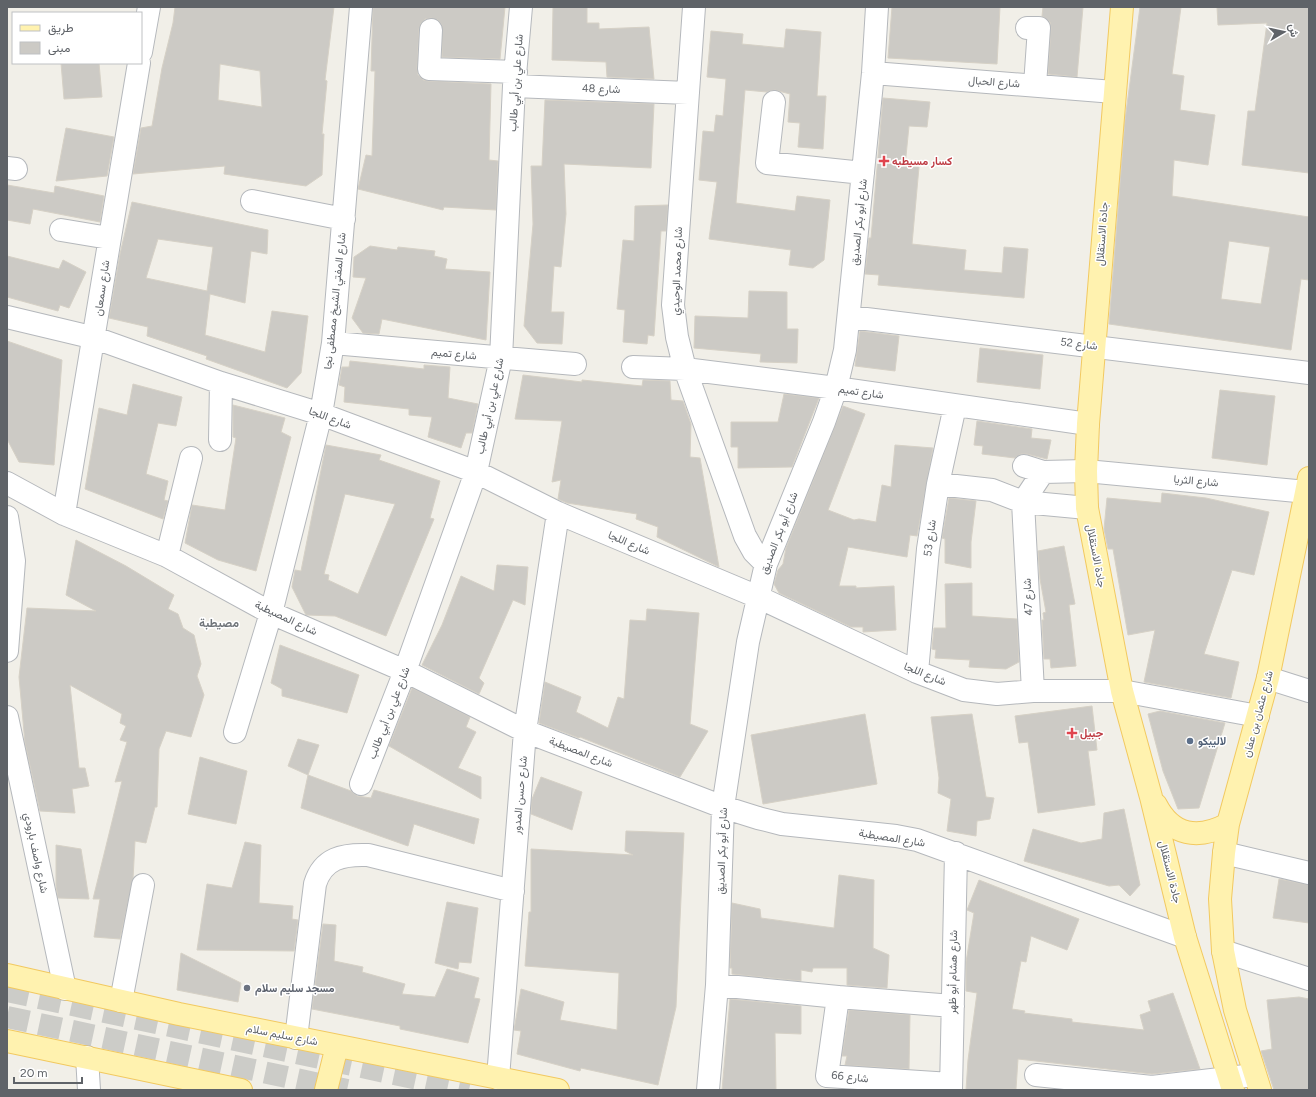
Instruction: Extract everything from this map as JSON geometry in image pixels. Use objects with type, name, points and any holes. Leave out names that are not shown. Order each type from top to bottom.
[{"type":"main road","name":"جادة الاستقلال","points":[[1122,7],[1088,424],[1086,471],[1087,508],[1122,691],[1151,796],[1185,937],[1230,1084]]},
{"type":"main road","name":"شارع عثمان بن عفان","points":[[1223,951],[1220,899],[1228,824],[1268,678],[1308,485]]},
{"type":"main road","points":[[1151,796],[1161,815],[1176,828],[1183,831],[1206,833],[1228,824]]},
{"type":"main road","points":[[1223,951],[1235,1010],[1257,1083]]},
{"type":"main road","name":"شارع سليم سلام","points":[[7,975],[120,1001],[296,1038],[558,1090]]},
{"type":"main road","points":[[7,1041],[241,1090]]},
{"type":"main road","points":[[326,1090],[337,1046]]},
{"type":"street","points":[[142,46],[149,7]]},
{"type":"street","name":"شارع المفتي الشيخ مصطفى نجا","points":[[235,732],[271,613],[321,414],[333,343],[361,7]]},
{"type":"street","name":"شارع علي بن أبي طالب","points":[[360,784],[405,671],[476,472],[502,358],[515,79],[521,7]]},
{"type":"street","name":"شارع محمد الوحيدي","points":[[694,7],[673,305],[677,338],[685,369],[745,536],[754,552],[766,564]]},
{"type":"street","name":"شارع أبو بكر الصديق","points":[[708,1090],[717,985],[723,807],[748,642],[766,564],[824,422],[836,388],[845,350],[850,316],[874,73],[877,7]]},
{"type":"street","points":[[1027,28],[1039,28],[1036,85]]},
{"type":"street","name":"شارع 48","points":[[431,30],[429,69],[515,79],[688,93]]},
{"type":"street","name":"شارع سمعان","points":[[64,514],[95,338],[109,238],[139,64]]},
{"type":"street","name":"شارع الحبال","points":[[874,73],[1114,92]]},
{"type":"street","points":[[774,102],[766,163],[863,174]]},
{"type":"street","points":[[252,201],[344,219]]},
{"type":"street","points":[[61,230],[109,238]]},
{"type":"street","name":"شارع 52","points":[[850,316],[1309,373]]},
{"type":"street","name":"شارع اللجا","points":[[7,317],[95,338],[221,382],[321,414],[476,472],[558,514],[758,597],[917,672],[964,690],[997,694],[1122,691],[1258,716]]},
{"type":"street","name":"شارع تميم","points":[[333,343],[575,364]]},
{"type":"street","name":"شارع تميم","points":[[633,367],[685,369],[836,388],[1088,424]]},
{"type":"street","points":[[220,440],[221,382]]},
{"type":"street","name":"شارع 53","points":[[917,672],[928,549],[938,484],[955,406]]},
{"type":"street","points":[[167,556],[191,458]]},
{"type":"street","name":"شارع الثريا","points":[[1023,502],[1034,469],[1308,485]]},
{"type":"street","name":"شارع المصيطبة","points":[[7,483],[64,514],[167,556],[271,613],[405,671],[525,731],[723,807],[782,824],[896,836],[917,840],[1185,937]]},
{"type":"street","points":[[938,484],[992,490],[1023,502],[1087,508]]},
{"type":"street","name":"شارع 47","points":[[1023,502],[1032,692]]},
{"type":"street","name":"شارع حسن المدور","points":[[498,1078],[525,731],[558,514]]},
{"type":"street","points":[[7,517],[14,561],[7,651]]},
{"type":"street","points":[[1268,678],[1309,691]]},
{"type":"street","name":"شارع واصف بارودي","points":[[7,717],[65,989]]},
{"type":"street","name":"شارع هشام أبو ظهر","points":[[951,1087],[956,853]]},
{"type":"street","points":[[1224,853],[1309,873]]},
{"type":"street","points":[[296,1038],[315,884],[318,874],[333,861],[343,856],[368,855],[513,891]]},
{"type":"street","points":[[120,1001],[143,886]]},
{"type":"street","points":[[1223,951],[1309,979]]},
{"type":"street","points":[[717,985],[838,997],[953,1006]]},
{"type":"street","name":"شارع 66","points":[[838,997],[827,1076],[951,1087]]},
{"type":"street","points":[[87,1057],[89,1090]]},
{"type":"street","points":[[1036,1075],[1152,1087],[1257,1083]]},
{"type":"building","points":[[175,7],[334,7],[325,80],[327,81],[322,134],[324,134],[322,175],[306,186],[224,174],[225,166],[133,174],[141,128],[152,126],[162,68],[173,23]],"holes":[[[220,64],[260,71],[262,107],[218,100]]]},
{"type":"building","points":[[373,7],[505,7],[500,59],[442,57],[442,25],[438,20],[431,18],[425,19],[421,23],[419,29],[417,68],[418,75],[423,80],[491,84],[489,160],[498,161],[496,210],[444,207],[443,210],[358,189],[366,155],[372,156],[375,71],[371,71]]},
{"type":"building","points":[[553,7],[587,7],[587,23],[599,23],[599,29],[649,27],[654,79],[607,77],[606,62],[552,60]]},
{"type":"building","points":[[892,7],[1000,7],[997,64],[888,58]]},
{"type":"building","points":[[1043,7],[1083,7],[1077,77],[1048,74],[1051,28],[1050,22],[1042,16]]},
{"type":"building","points":[[1140,7],[1181,7],[1172,74],[1184,76],[1180,110],[1215,115],[1208,165],[1174,160],[1172,196],[1309,217],[1309,280],[1301,279],[1291,350],[1109,324],[1125,120]],"holes":[[[1229,241],[1270,247],[1261,304],[1221,299]]]},
{"type":"building","points":[[1217,7],[1309,7],[1309,173],[1242,165],[1248,111],[1255,111],[1267,23],[1218,25]]},
{"type":"building","points":[[786,29],[821,32],[817,96],[826,96],[823,149],[798,147],[800,123],[788,122],[790,94],[775,90],[767,92],[745,90],[736,203],[795,211],[797,196],[830,200],[824,260],[813,268],[789,265],[791,250],[709,239],[717,182],[699,180],[703,131],[714,132],[716,115],[723,116],[726,79],[707,77],[711,31],[743,34],[742,44],[784,48]]},
{"type":"building","points":[[61,64],[99,64],[102,97],[64,99]]},
{"type":"building","points":[[883,98],[930,102],[927,127],[909,126],[905,166],[919,167],[912,244],[966,250],[964,270],[1002,273],[1004,247],[1028,249],[1024,298],[878,285],[879,275],[865,274],[869,238],[871,238]]},
{"type":"building","points":[[545,100],[654,104],[651,168],[564,164],[566,214],[561,267],[554,266],[551,312],[564,312],[562,344],[537,343],[524,326],[533,224],[531,166],[542,166]]},
{"type":"building","points":[[66,128],[114,137],[107,176],[56,181]]},
{"type":"building","points":[[7,185],[54,193],[55,186],[104,196],[100,222],[33,209],[30,224],[7,220]]},
{"type":"building","points":[[132,202],[268,230],[267,254],[251,251],[245,303],[210,294],[205,335],[265,352],[272,311],[308,316],[301,373],[287,388],[206,359],[207,356],[147,336],[148,327],[109,318],[120,254]],"holes":[[[158,239],[213,247],[207,291],[146,278]]]},
{"type":"building","points":[[668,205],[666,231],[661,231],[654,336],[648,335],[647,344],[623,342],[625,310],[617,309],[623,240],[634,241],[635,206]]},
{"type":"building","points":[[370,246],[397,250],[398,247],[435,251],[434,256],[447,259],[445,269],[490,272],[486,340],[382,319],[379,334],[363,333],[352,318],[366,278],[353,277],[354,257]]},
{"type":"building","points":[[7,256],[59,269],[63,260],[86,272],[69,308],[60,305],[58,311],[7,297]]},
{"type":"building","points":[[749,291],[787,292],[787,329],[798,329],[797,363],[760,362],[761,354],[694,348],[695,316],[748,318]]},
{"type":"building","points":[[860,331],[899,336],[895,371],[855,366]]},
{"type":"building","points":[[7,341],[62,360],[54,465],[19,462],[7,439]]},
{"type":"building","points":[[980,348],[1043,355],[1040,389],[977,382]]},
{"type":"building","points":[[350,361],[424,369],[424,365],[450,367],[448,398],[478,404],[472,433],[466,433],[461,448],[428,437],[432,417],[409,415],[409,409],[344,402],[345,387],[339,385],[342,367],[349,367]]},
{"type":"building","points":[[523,375],[582,382],[582,380],[642,386],[643,380],[670,381],[671,400],[683,401],[691,424],[690,457],[700,458],[719,567],[657,537],[658,527],[636,519],[637,514],[567,503],[558,499],[561,480],[552,482],[562,421],[515,419]]},
{"type":"building","points":[[133,384],[182,397],[176,426],[158,423],[146,474],[168,481],[164,500],[168,501],[163,519],[85,489],[99,408],[127,415]]},
{"type":"building","points":[[1220,390],[1275,396],[1267,465],[1212,458]]},
{"type":"building","points":[[784,394],[819,398],[792,467],[738,468],[738,447],[731,447],[731,422],[778,422]]},
{"type":"building","points":[[233,405],[285,418],[281,432],[291,437],[256,571],[218,560],[185,543],[192,505],[225,510],[236,438],[233,437]]},
{"type":"building","points":[[843,406],[865,414],[828,510],[854,520],[859,519],[876,522],[882,485],[891,487],[895,445],[933,448],[917,536],[910,535],[907,557],[848,547],[839,586],[856,586],[856,588],[894,586],[896,630],[863,632],[863,627],[851,627],[779,593],[774,584],[778,570],[783,564],[786,548]]},
{"type":"building","points":[[977,421],[1032,429],[1031,438],[1051,440],[1047,459],[1027,454],[1021,454],[1015,458],[982,454],[983,446],[974,445]]},
{"type":"building","points":[[326,445],[381,455],[379,460],[440,481],[430,518],[434,519],[386,636],[335,616],[306,615],[292,587],[295,570],[301,571]],"holes":[[[345,494],[395,504],[358,594],[328,580],[329,575],[324,574]]]},
{"type":"building","points":[[1162,493],[1206,498],[1269,512],[1254,575],[1232,570],[1204,654],[1239,662],[1231,698],[1144,682],[1155,630],[1128,635],[1113,549],[1108,549],[1104,529],[1107,498],[1161,503]]},
{"type":"building","points":[[949,498],[976,501],[971,542],[971,568],[945,563],[945,539],[942,538]]},
{"type":"building","points":[[76,540],[126,566],[174,595],[168,609],[178,614],[183,628],[194,635],[201,664],[197,676],[204,695],[191,737],[166,731],[159,749],[157,807],[155,807],[146,843],[135,841],[133,879],[120,939],[94,937],[100,899],[93,899],[122,781],[115,782],[127,742],[120,740],[126,726],[120,723],[122,714],[70,685],[79,768],[85,768],[89,786],[72,789],[75,813],[40,811],[25,743],[19,677],[27,608],[96,611],[66,595]]},
{"type":"building","points":[[1064,546],[1075,604],[1069,605],[1076,666],[1051,668],[1050,659],[1044,659],[1042,620],[1044,620],[1043,613],[1046,612],[1040,579],[1038,551]]},
{"type":"building","points":[[497,565],[528,567],[525,605],[513,600],[479,678],[484,683],[479,694],[422,665],[442,625],[461,576],[494,591]]},
{"type":"building","points":[[972,583],[972,616],[1017,619],[1019,662],[1006,669],[969,667],[970,660],[935,658],[936,650],[932,649],[934,628],[946,628],[945,584]]},
{"type":"building","points":[[647,609],[699,613],[690,724],[708,731],[680,777],[580,737],[579,738],[539,723],[545,682],[581,697],[576,712],[608,728],[618,697],[624,699],[630,620],[646,621]]},
{"type":"building","points":[[280,645],[359,675],[347,713],[282,696],[282,689],[271,683]]},
{"type":"building","points":[[412,688],[470,717],[466,727],[476,732],[458,768],[481,777],[481,799],[389,746]]},
{"type":"building","points":[[1092,706],[1097,750],[1088,751],[1095,805],[1038,813],[1028,742],[1019,743],[1015,716]]},
{"type":"building","points":[[1160,711],[1225,723],[1199,808],[1178,809],[1163,771],[1148,714]]},
{"type":"building","points":[[865,714],[877,784],[763,804],[751,735]]},
{"type":"building","points":[[972,714],[986,797],[994,798],[990,819],[977,821],[976,836],[947,831],[951,799],[938,793],[939,778],[931,717]]},
{"type":"building","points":[[298,739],[319,745],[308,775],[288,766]]},
{"type":"building","points":[[200,757],[247,771],[236,824],[188,814]]},
{"type":"building","points":[[308,775],[351,791],[357,796],[371,798],[374,790],[479,819],[474,844],[414,824],[408,846],[301,808]]},
{"type":"building","points":[[541,777],[582,792],[572,830],[531,814],[532,799]]},
{"type":"building","points":[[1124,809],[1140,885],[1130,896],[1119,885],[1109,886],[1024,861],[1033,829],[1081,843],[1102,839],[1104,813]]},
{"type":"building","points":[[626,831],[684,833],[676,1007],[658,1085],[581,1068],[580,1071],[517,1054],[521,1031],[514,1030],[521,989],[564,1002],[560,1020],[617,1030],[619,973],[525,966],[529,912],[531,912],[531,849],[633,855],[625,851]]},
{"type":"building","points":[[245,842],[261,845],[259,903],[293,906],[292,919],[298,920],[294,951],[197,950],[207,884],[232,888]]},
{"type":"building","points":[[56,845],[81,849],[89,899],[58,898],[56,885]]},
{"type":"building","points":[[839,875],[874,880],[873,948],[889,955],[887,988],[847,985],[847,968],[813,968],[812,972],[801,970],[801,981],[732,974],[732,968],[730,968],[732,903],[760,909],[761,918],[834,928]]},
{"type":"building","points":[[1279,879],[1309,885],[1309,923],[1273,918]]},
{"type":"building","points":[[979,880],[1079,919],[1067,950],[1031,936],[1026,962],[1021,961],[1012,1009],[1025,1011],[1024,1013],[1072,1019],[1072,1022],[1144,1030],[1140,1015],[1151,1011],[1148,1001],[1173,993],[1200,1069],[1152,1074],[1018,1059],[1016,1089],[966,1090],[968,1060],[977,993],[966,991],[966,962],[974,913],[967,910]]},
{"type":"building","points":[[447,902],[478,908],[471,963],[459,962],[458,969],[435,963]]},
{"type":"building","points":[[323,924],[336,925],[334,961],[363,967],[362,972],[405,984],[402,994],[435,997],[447,969],[479,978],[474,998],[480,999],[468,1043],[400,1029],[400,1026],[312,1009]]},
{"type":"building","points":[[181,953],[241,983],[238,1002],[177,990]]},
{"type":"building","points":[[1299,997],[1309,999],[1309,1090],[1274,1090],[1261,1051],[1272,1049],[1267,1000]]},
{"type":"building","points":[[730,999],[801,1006],[801,1034],[775,1033],[776,1090],[722,1090]]},
{"type":"building","points":[[849,1010],[910,1015],[909,1069],[845,1065],[847,1056],[842,1056]]},
{"type":"tunnel","points":[[7,991],[469,1090]]},
{"type":"tunnel","points":[[7,1017],[347,1090]]},
{"type":"place","name":"كسار مسيطبه","points":[[884,161]]},
{"type":"place","name":"جبيل","points":[[1072,733]]},
{"type":"place","name":"لاليبكو","points":[[1190,741]]},
{"type":"place","name":"مسجد سليم سلام","points":[[247,988]]},
{"type":"district","name":"مصيطبة","points":[[219,623]]}]
